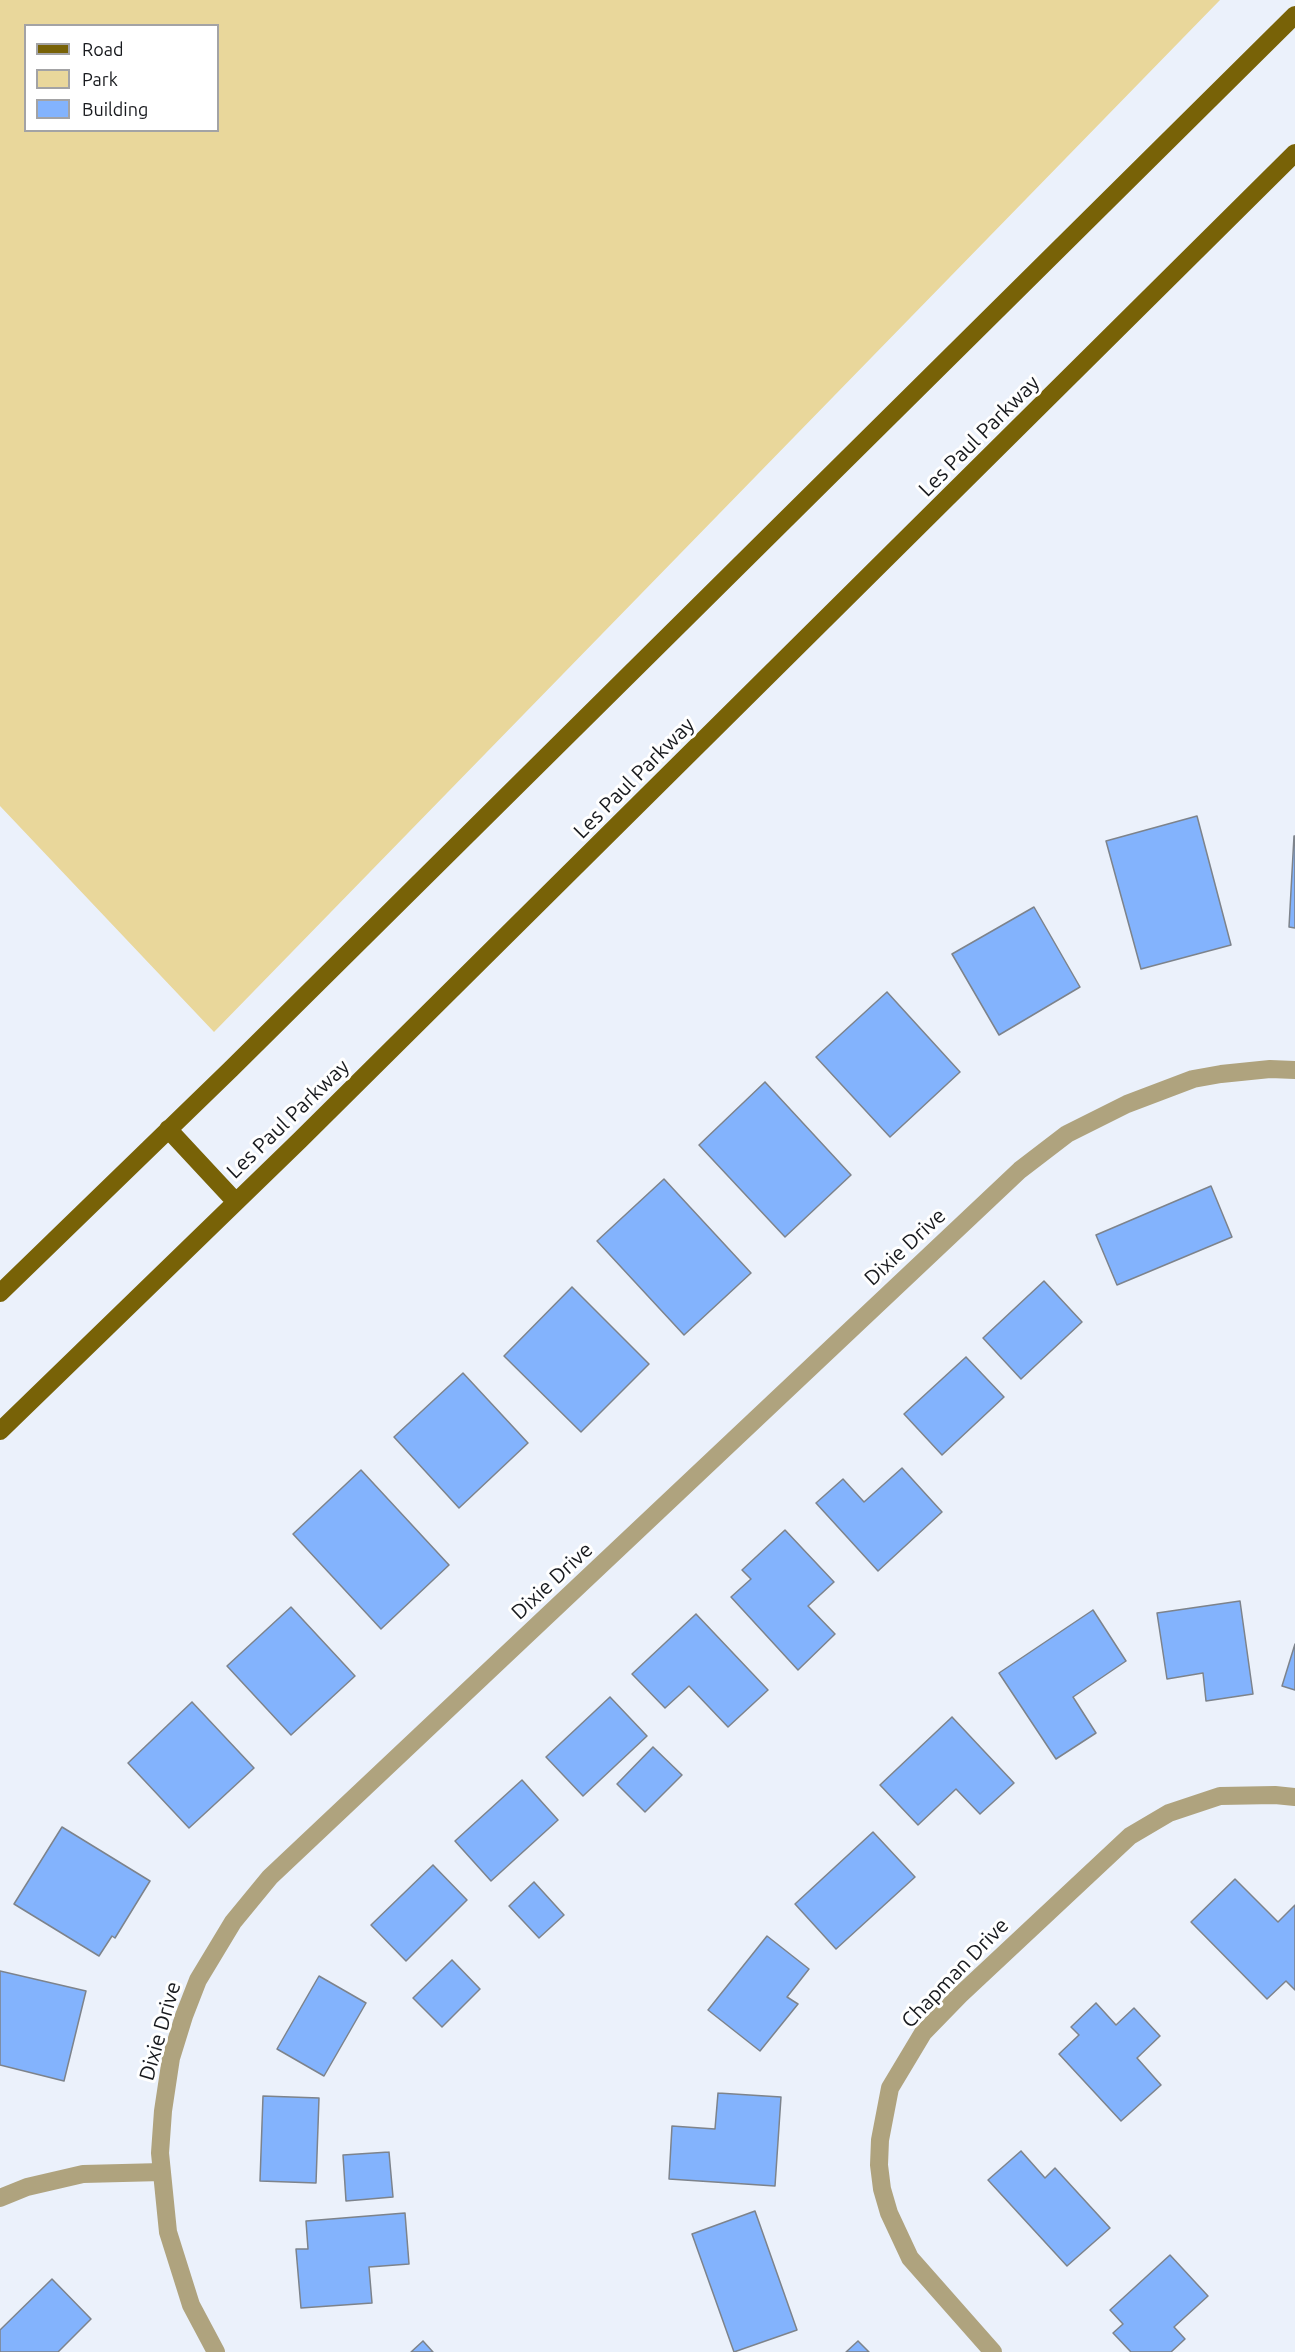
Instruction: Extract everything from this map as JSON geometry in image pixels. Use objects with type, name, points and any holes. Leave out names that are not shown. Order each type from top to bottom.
[{"type":"main road","points":[[0,1293],[1295,15]]},
{"type":"main road","name":"Les Paul Parkway","points":[[0,1431],[351,1089],[1295,153]]},
{"type":"main road","points":[[168,1129],[235,1201]]},
{"type":"street","name":"Dixie Drive","points":[[216,2352],[191,2305],[168,2232],[160,2153],[163,2111],[171,2058],[198,1980],[233,1922],[270,1877],[1020,1170],[1067,1134],[1127,1104],[1193,1079],[1261,1070],[1295,1070]]},
{"type":"street","name":"Chapman Drive","points":[[993,2352],[910,2258],[889,2213],[879,2165],[880,2140],[891,2088],[923,2033],[960,1995],[1130,1836],[1169,1813],[1220,1796],[1295,1797]]},
{"type":"street","points":[[0,2198],[27,2187],[83,2174],[162,2172]]},
{"type":"green space","points":[[0,0],[1220,0],[214,1032],[0,806]]},
{"type":"building","points":[[1197,816],[1231,945],[1141,969],[1106,841]]},
{"type":"building","points":[[1295,836],[1295,928],[1289,927]]},
{"type":"building","points":[[1034,907],[1080,987],[999,1035],[952,954]]},
{"type":"building","points":[[887,992],[960,1072],[890,1137],[816,1057]]},
{"type":"building","points":[[765,1082],[851,1175],[785,1237],[699,1145]]},
{"type":"building","points":[[664,1179],[751,1273],[684,1335],[597,1241]]},
{"type":"building","points":[[1211,1186],[1232,1237],[1117,1285],[1096,1235]]},
{"type":"building","points":[[1044,1281],[1082,1322],[1021,1379],[983,1338]]},
{"type":"building","points":[[572,1287],[649,1364],[581,1432],[504,1356]]},
{"type":"building","points":[[966,1357],[1004,1397],[942,1455],[904,1414]]},
{"type":"building","points":[[463,1373],[528,1443],[459,1508],[394,1437]]},
{"type":"building","points":[[902,1468],[942,1512],[878,1571],[816,1503],[843,1479],[864,1502]]},
{"type":"building","points":[[361,1470],[449,1565],[381,1629],[293,1534]]},
{"type":"building","points":[[785,1530],[834,1582],[808,1606],[835,1634],[798,1670],[731,1597],[751,1579],[742,1570]]},
{"type":"building","points":[[1240,1601],[1253,1694],[1206,1701],[1203,1673],[1167,1679],[1157,1613]]},
{"type":"building","points":[[291,1607],[355,1676],[291,1735],[227,1666]]},
{"type":"building","points":[[1093,1610],[1126,1661],[1073,1697],[1096,1733],[1056,1759],[999,1673]]},
{"type":"building","points":[[696,1614],[768,1690],[728,1727],[689,1686],[665,1708],[632,1674]]},
{"type":"building","points":[[1295,1644],[1295,1690],[1282,1686]]},
{"type":"building","points":[[610,1697],[647,1736],[583,1796],[546,1757]]},
{"type":"building","points":[[192,1702],[254,1768],[189,1828],[128,1763]]},
{"type":"building","points":[[952,1717],[1014,1783],[980,1814],[956,1789],[918,1825],[880,1785]]},
{"type":"building","points":[[653,1747],[682,1775],[645,1812],[617,1784]]},
{"type":"building","points":[[522,1780],[558,1820],[491,1881],[455,1841]]},
{"type":"building","points":[[62,1827],[150,1881],[115,1938],[112,1936],[99,1956],[14,1904]]},
{"type":"building","points":[[873,1832],[915,1877],[836,1949],[795,1904]]},
{"type":"building","points":[[433,1865],[467,1900],[406,1961],[371,1925]]},
{"type":"building","points":[[1235,1879],[1278,1922],[1295,1905],[1295,1990],[1286,1981],[1267,1999],[1191,1922]]},
{"type":"building","points":[[534,1882],[564,1915],[539,1938],[509,1906]]},
{"type":"building","points":[[767,1936],[809,1969],[787,1997],[798,2004],[760,2051],[708,2010]]},
{"type":"building","points":[[452,1960],[480,1989],[442,2027],[413,1998]]},
{"type":"building","points":[[0,1971],[86,1991],[64,2081],[0,2065]]},
{"type":"building","points":[[319,1976],[366,2003],[324,2076],[277,2049]]},
{"type":"building","points":[[1096,2003],[1116,2025],[1134,2008],[1160,2036],[1137,2058],[1161,2085],[1121,2121],[1059,2054],[1079,2035],[1071,2027]]},
{"type":"building","points":[[718,2093],[781,2097],[775,2186],[669,2179],[672,2126],[715,2129]]},
{"type":"building","points":[[263,2096],[319,2098],[316,2183],[260,2181]]},
{"type":"building","points":[[1021,2151],[1045,2178],[1055,2168],[1110,2228],[1067,2266],[988,2180]]},
{"type":"building","points":[[389,2152],[393,2197],[346,2201],[343,2155]]},
{"type":"building","points":[[755,2211],[797,2330],[734,2352],[692,2234]]},
{"type":"building","points":[[405,2213],[409,2264],[369,2267],[372,2303],[301,2308],[296,2249],[308,2249],[306,2221]]},
{"type":"building","points":[[1170,2255],[1208,2296],[1174,2327],[1185,2339],[1171,2352],[1131,2352],[1113,2333],[1123,2324],[1110,2310]]},
{"type":"building","points":[[52,2279],[91,2319],[58,2352],[0,2352],[0,2330]]},
{"type":"building","points":[[423,2341],[433,2352],[411,2352]]},
{"type":"building","points":[[858,2341],[869,2352],[846,2352]]}]
